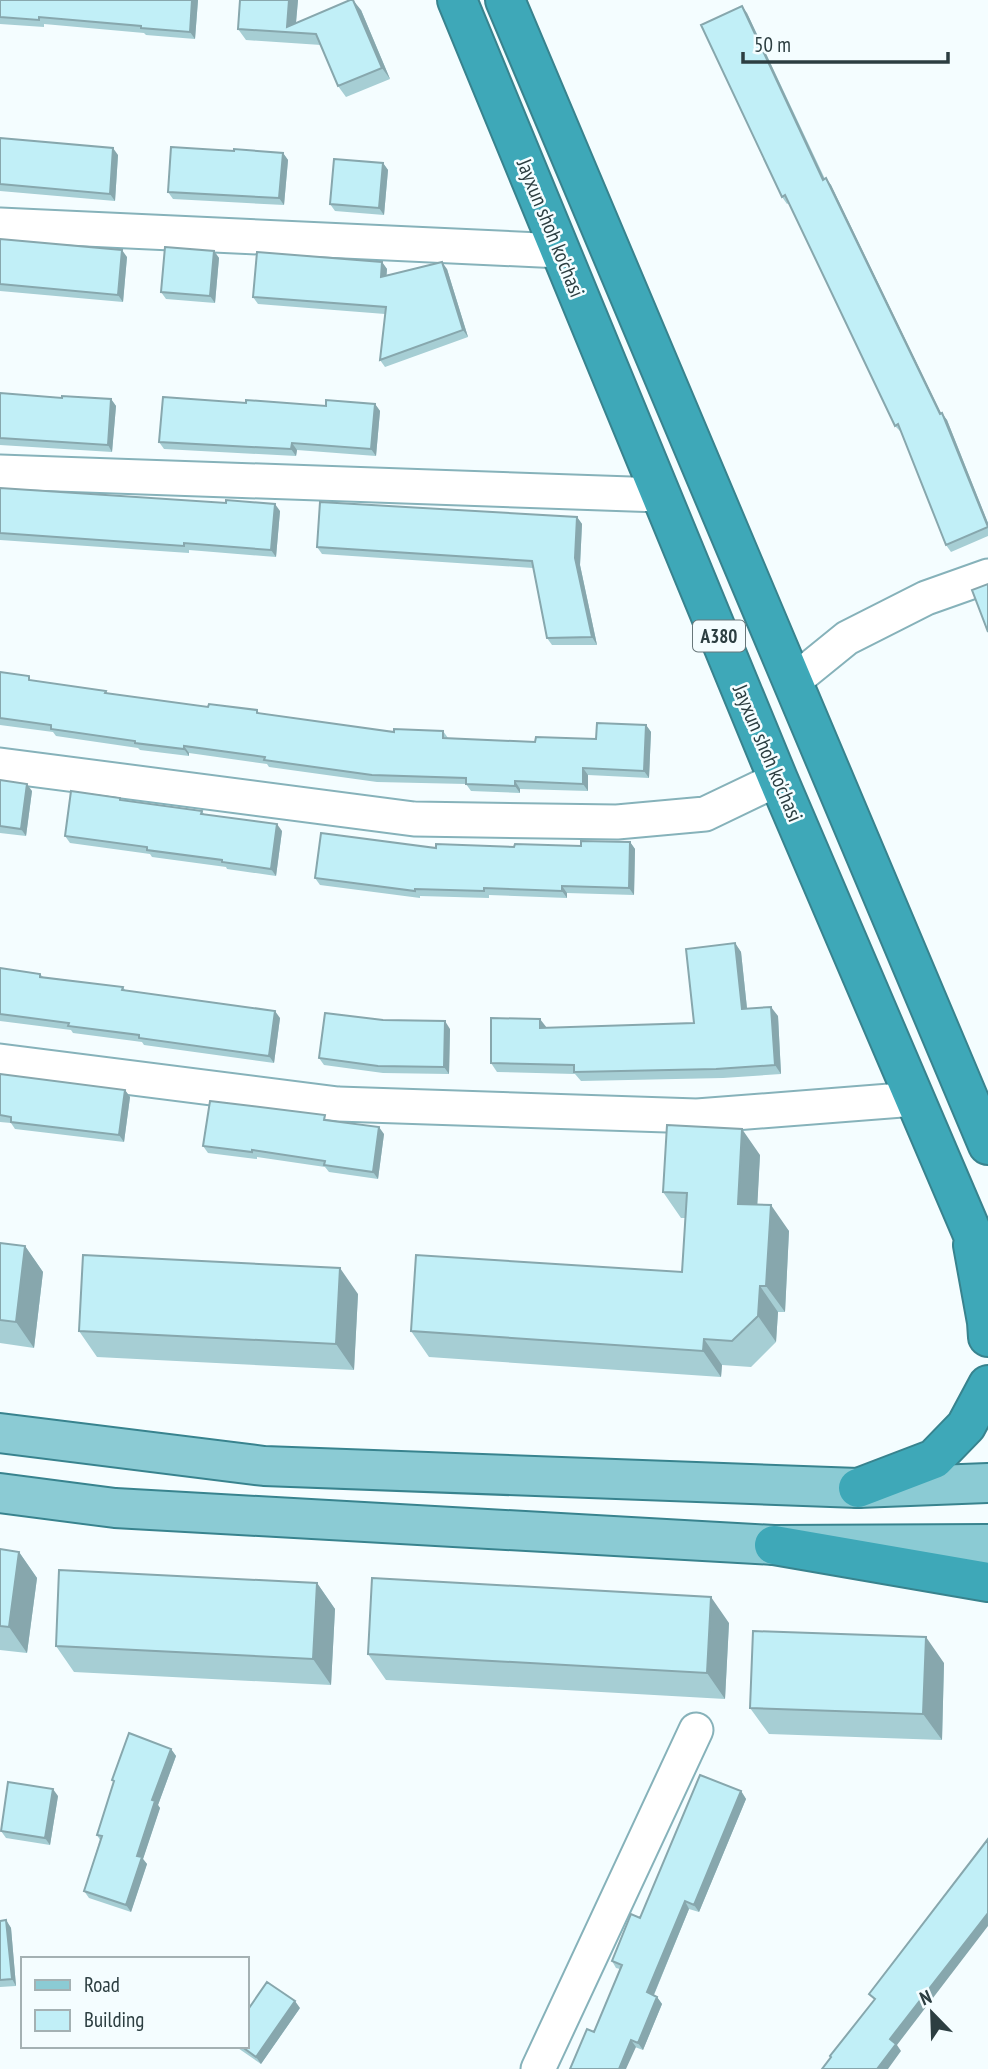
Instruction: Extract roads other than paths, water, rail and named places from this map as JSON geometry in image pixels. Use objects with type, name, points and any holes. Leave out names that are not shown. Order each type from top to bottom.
[{"type":"highway","name":"Jayxun shoh ko'chasi","points":[[457,0],[778,779],[988,1270]]},
{"type":"highway","name":"A380","points":[[505,0],[988,1145]]},
{"type":"highway","points":[[969,1225],[988,1322],[988,1338]]},
{"type":"highway","points":[[858,1488],[934,1459],[966,1426],[988,1385]]},
{"type":"highway","points":[[774,1545],[988,1582]]},
{"type":"main road","points":[[0,1433],[264,1466],[858,1488],[988,1483]]},
{"type":"main road","points":[[0,1493],[115,1508],[774,1545],[988,1544]]},
{"type":"street","points":[[0,225],[561,251]]},
{"type":"street","points":[[0,472],[660,495]]},
{"type":"street","points":[[793,681],[847,638],[926,598],[988,576]]},
{"type":"street","points":[[0,765],[414,820],[617,822],[705,814],[778,779]]},
{"type":"street","points":[[0,1061],[338,1104],[697,1116],[915,1100]]},
{"type":"street","points":[[538,2069],[696,1730]]}]
